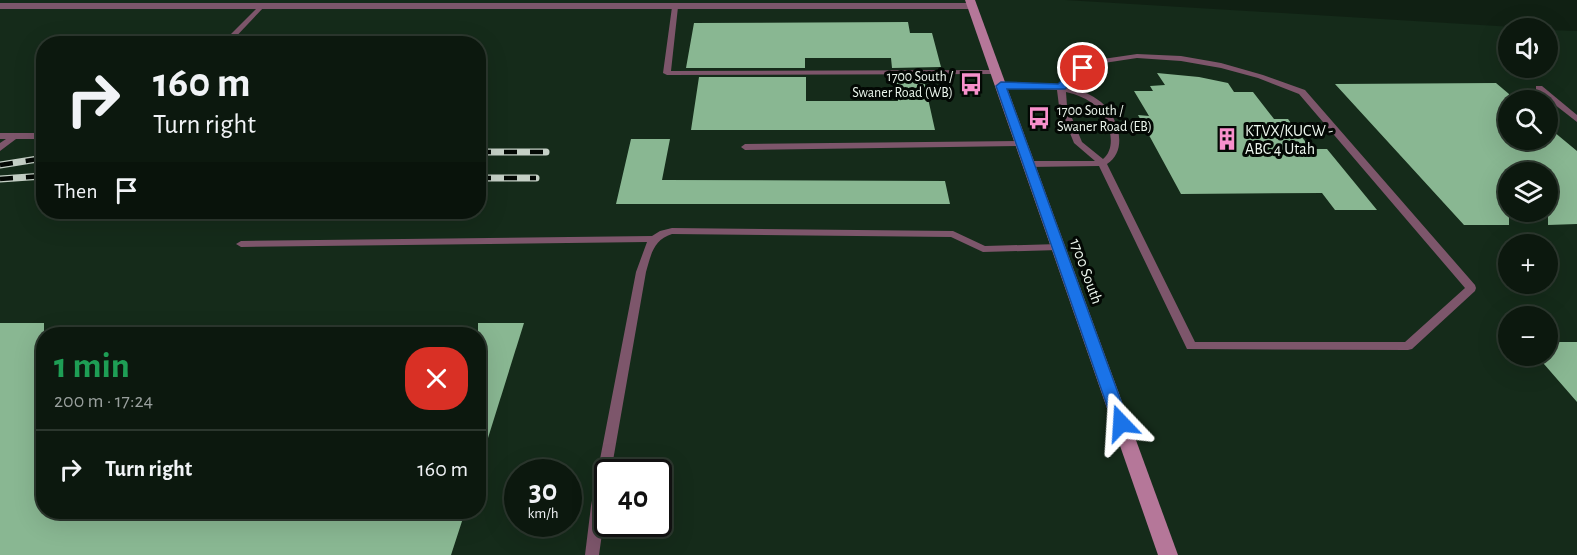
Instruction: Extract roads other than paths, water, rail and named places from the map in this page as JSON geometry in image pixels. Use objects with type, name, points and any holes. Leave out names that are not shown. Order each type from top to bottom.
[{"type":"street","points":[[0,6],[675,7],[971,3]]},
{"type":"street","name":"1700 South","points":[[971,3],[1168,555]]},
{"type":"lane","points":[[232,36],[262,6]]},
{"type":"lane","points":[[675,7],[668,73],[999,79],[1061,87],[1081,92],[1105,112],[1114,129],[1117,146],[1113,155],[1102,163],[1029,164]]},
{"type":"lane","points":[[1137,56],[1176,57],[1218,63],[1266,77],[1302,92],[1471,288],[1408,346],[1191,346],[1102,163],[1078,143],[1063,106],[1061,87],[1083,68],[1103,61],[1137,56]]},
{"type":"lane","points":[[1539,88],[1577,119]]},
{"type":"lane","points":[[0,136],[36,136]]},
{"type":"lane","points":[[0,148],[14,136]]},
{"type":"lane","points":[[746,147],[1022,144]]},
{"type":"lane","points":[[241,244],[652,239],[672,231],[953,234],[983,249],[1059,247]]},
{"type":"lane","points":[[592,555],[598,506],[641,272],[652,239]]},
{"type":"railway","points":[[486,152],[546,152]]},
{"type":"railway","points":[[0,165],[36,159]]},
{"type":"railway","points":[[0,179],[36,177]]},
{"type":"railway","points":[[486,178],[536,178]]},
{"type":"place","name":"1700 South / Swaner Road (WB)","points":[[971,84]]},
{"type":"place","name":"1700 South / Swaner Road (EB)","points":[[1039,118]]},
{"type":"place","name":"KTVX/KUCW - ABC 4 Utah","points":[[1227,139]]}]
